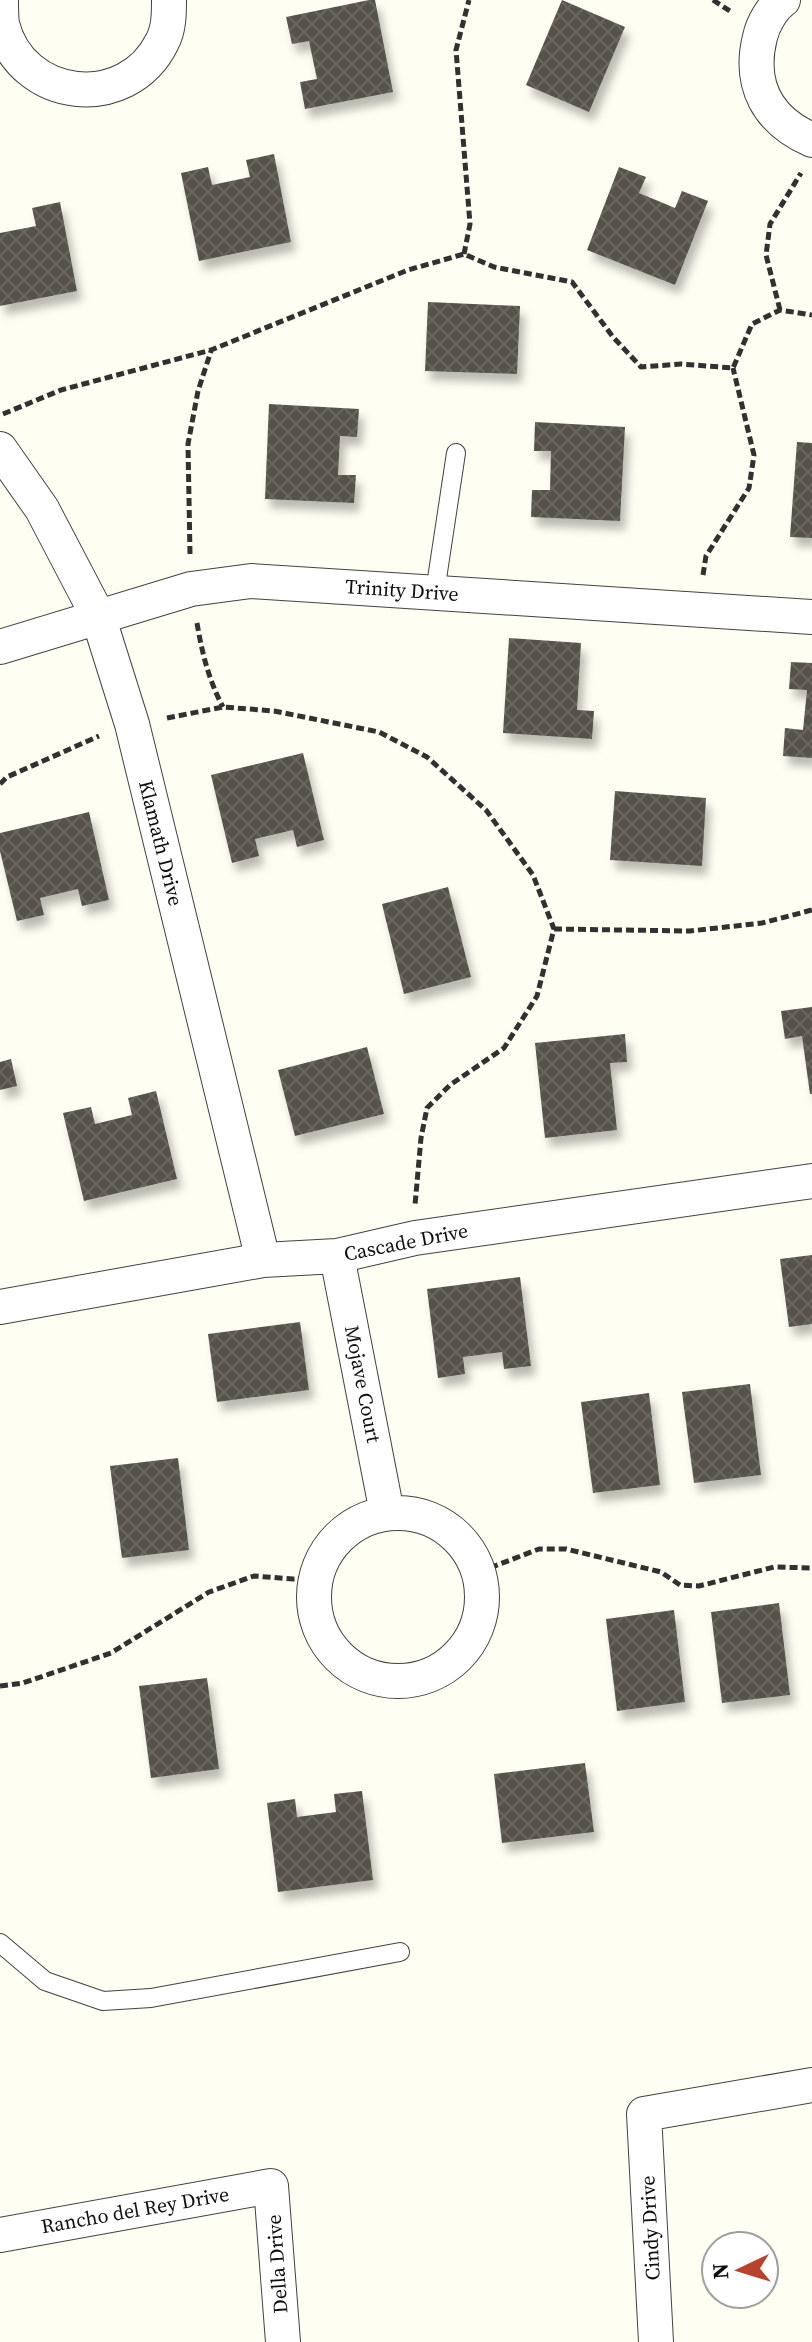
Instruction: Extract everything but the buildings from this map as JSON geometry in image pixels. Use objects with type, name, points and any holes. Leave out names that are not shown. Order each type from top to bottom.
[{"type":"street","points":[[1,15],[8,41],[25,66],[41,78],[69,89],[91,91],[120,83],[145,66],[162,42],[169,20],[169,0]]},
{"type":"street","points":[[783,0],[762,29],[755,57],[759,86],[772,112],[793,132],[808,154]]},
{"type":"street","name":"Klamath Drive","points":[[0,449],[42,509],[98,616],[132,724],[263,1260]]},
{"type":"street","name":"Trinity Drive","points":[[0,647],[191,589],[251,581],[812,617]]},
{"type":"street","name":"Cascade Drive","points":[[0,1307],[263,1260],[337,1256],[415,1238],[812,1181]]},
{"type":"street","name":"Mojave Court","points":[[337,1256],[387,1513]]},
{"type":"street","points":[[387,1513],[417,1514],[444,1526],[466,1546],[479,1572],[482,1602],[476,1631],[460,1656],[436,1673],[408,1682],[378,1680],[351,1669],[330,1649],[316,1622],[313,1593],[319,1564],[335,1539],[359,1521],[387,1513]]},
{"type":"street","name":"Cindy Drive","points":[[656,2342],[644,2114],[812,2085]]},
{"type":"street","name":"Rancho del Rey Drive","points":[[0,2235],[271,2186]]},
{"type":"street","name":"Della Drive","points":[[271,2186],[283,2342]]},
{"type":"lane","points":[[435,592],[456,453]]},
{"type":"lane","points":[[0,1943],[45,1981],[103,2001],[151,1998],[400,1952]]},
{"type":"path","points":[[464,254],[470,224],[456,50],[469,0]]},
{"type":"path","points":[[780,310],[766,255],[770,224],[808,154]]},
{"type":"path","points":[[0,415],[61,390],[211,350],[408,270],[464,254],[494,267],[572,282],[613,337],[641,367],[681,364],[733,368]]},
{"type":"path","points":[[699,609],[706,556],[749,488],[754,455],[733,368],[752,324],[780,310],[812,315]]},
{"type":"path","points":[[211,350],[198,391],[188,444],[191,589],[202,651],[212,687],[223,707]]},
{"type":"path","points":[[0,784],[7,777],[83,742],[132,724],[223,707],[274,711],[379,732],[427,757],[486,810],[533,875],[554,929],[537,996],[504,1048],[450,1085],[427,1108],[421,1138],[415,1238]]},
{"type":"path","points":[[554,929],[690,931],[762,923],[812,910]]},
{"type":"path","points":[[479,1572],[539,1549],[566,1549],[661,1572],[680,1585],[699,1586],[774,1567],[812,1568]]},
{"type":"path","points":[[0,1686],[23,1683],[111,1653],[209,1592],[254,1576],[316,1577]]}]
